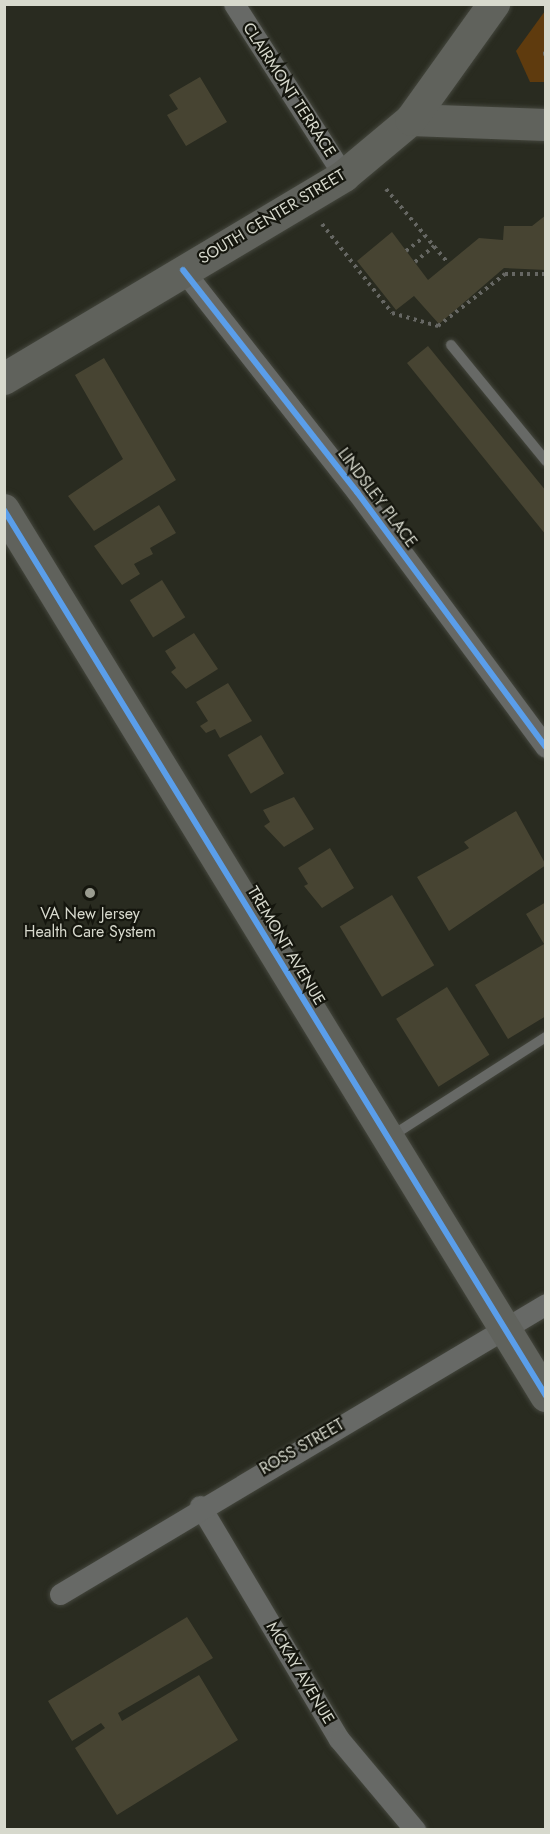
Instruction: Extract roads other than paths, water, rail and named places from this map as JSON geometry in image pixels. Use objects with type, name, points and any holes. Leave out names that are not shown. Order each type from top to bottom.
[{"type":"street","name":"CLAIRMONT TERRACE","points":[[234,4],[344,176]]},
{"type":"street","name":"SOUTH CENTER STREET","points":[[4,379],[183,270],[344,176],[411,120],[494,4]]},
{"type":"street","points":[[411,120],[546,125]]},
{"type":"street","name":"LINDSLEY PLACE","points":[[183,270],[357,492],[546,747]]},
{"type":"street","name":"TREMONT AVENUE","points":[[4,510],[503,1330],[546,1396]]},
{"type":"street","name":"ROSS STREET","points":[[60,1594],[200,1506],[546,1304]]},
{"type":"street","name":"MCKAY AVENUE","points":[[200,1506],[339,1739],[415,1830]]},
{"type":"lane","points":[[451,345],[546,461]]},
{"type":"lane","points":[[387,1139],[546,1037]]},
{"type":"place","name":"VA New Jersey Health Care System","points":[[90,893]]}]
